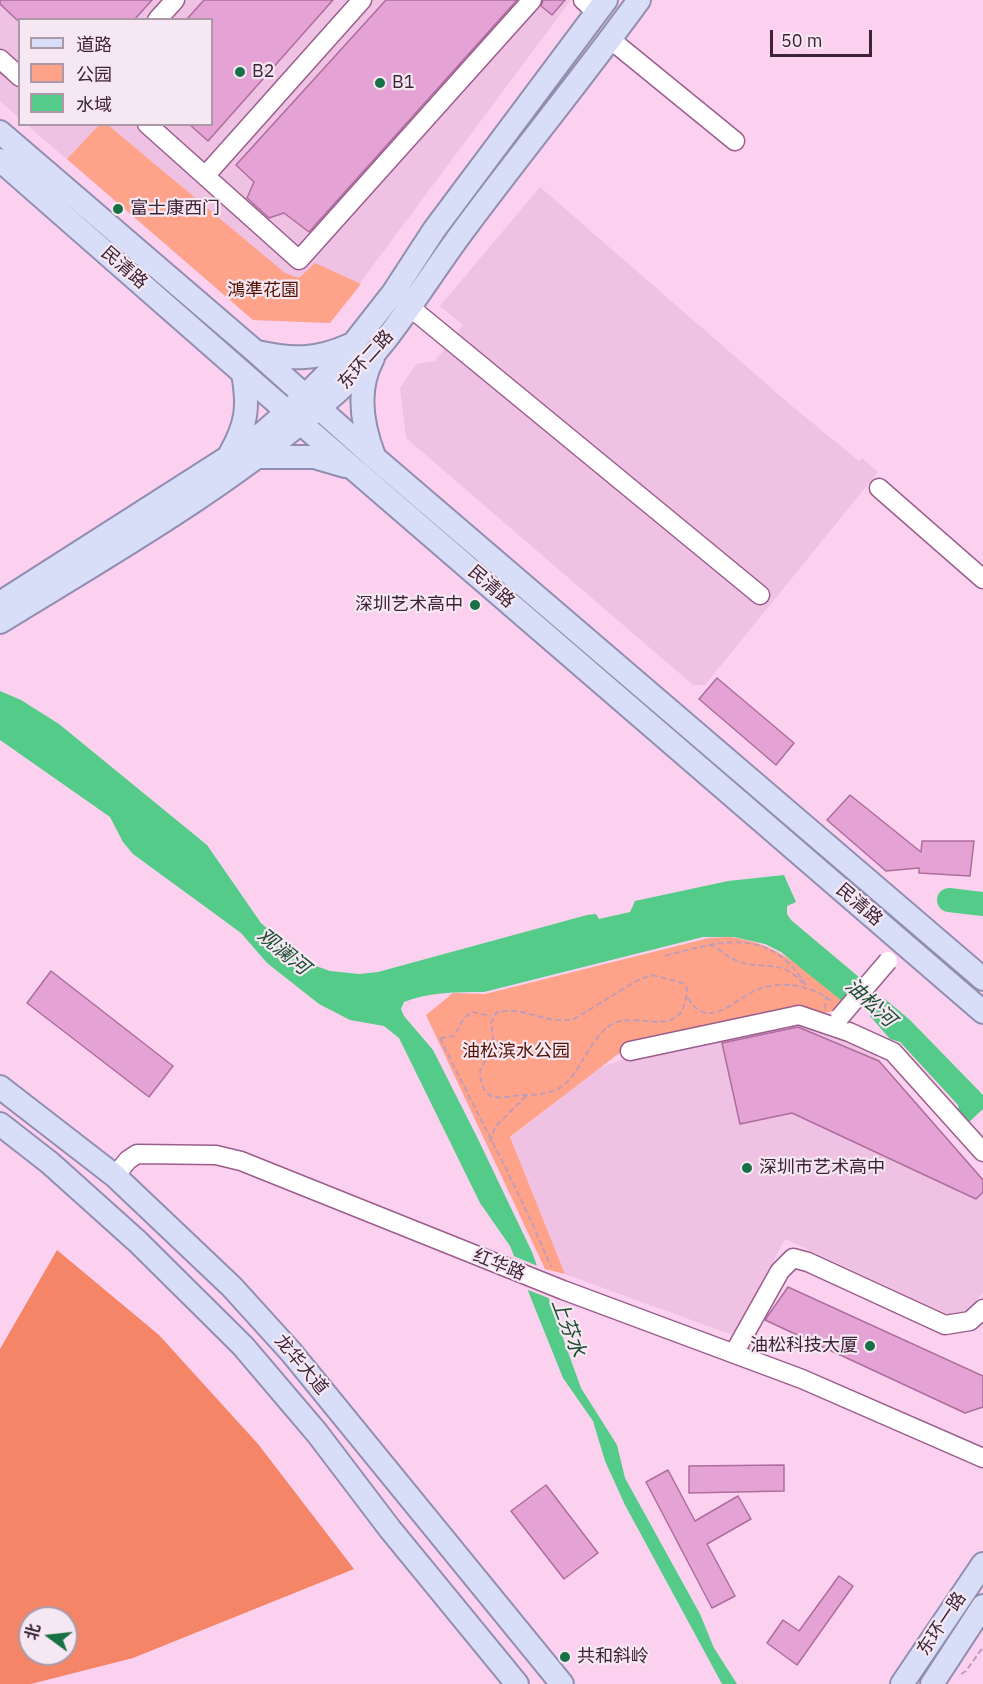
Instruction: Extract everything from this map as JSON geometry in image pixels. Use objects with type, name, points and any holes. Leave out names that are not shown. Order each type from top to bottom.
[{"type":"main road","name":"东环二路","points":[[312,402],[338,391],[411,308],[462,233],[639,0]]},
{"type":"main road","name":"东环二路","points":[[0,603],[294,417],[312,402],[393,293],[434,230],[595,4]]},
{"type":"main road","name":"民清路","points":[[0,132],[312,402],[365,464],[983,1012]]},
{"type":"main road","name":"民清路","points":[[0,160],[294,417],[365,464],[983,979]]},
{"type":"main road","points":[[256,352],[302,359],[320,357],[354,344]]},
{"type":"main road","points":[[261,457],[314,457],[365,464],[362,401],[364,380],[379,347]]},
{"type":"main road","points":[[227,458],[243,429],[247,412],[243,373]]},
{"type":"main road","name":"东环二路","points":[[0,622],[220,486],[261,457],[294,417]]},
{"type":"main road","name":"龙华大道","points":[[0,1087],[115,1176],[232,1287],[291,1352],[562,1684]]},
{"type":"main road","name":"龙华大道","points":[[0,1124],[50,1163],[138,1242],[243,1346],[317,1433],[390,1529],[517,1684]]},
{"type":"main road","name":"东环一路","points":[[902,1684],[983,1564]]},
{"type":"main road","name":"东环一路","points":[[932,1684],[983,1606]]},
{"type":"street","points":[[159,18],[175,0]]},
{"type":"street","points":[[205,176],[362,0]]},
{"type":"street","points":[[149,126],[299,260],[532,0]]},
{"type":"street","points":[[610,39],[735,141]]},
{"type":"street","points":[[0,59],[18,75]]},
{"type":"street","points":[[411,308],[760,596]]},
{"type":"street","points":[[879,488],[983,579]]},
{"type":"street","points":[[834,1023],[903,943]]},
{"type":"street","points":[[630,1051],[792,1014],[834,1023],[892,1052],[983,1152]]},
{"type":"street","name":"红华路","points":[[115,1176],[128,1160],[137,1154],[230,1157],[562,1290],[852,1399],[983,1458]]},
{"type":"street","points":[[734,1353],[780,1271],[793,1258],[808,1262],[945,1325],[970,1321],[983,1309]]},
{"type":"path","points":[[665,956],[706,945],[736,942],[776,952],[788,960],[807,987]]},
{"type":"path","points":[[706,945],[714,946],[740,962],[769,964],[788,970],[807,987],[826,996],[834,1023]]},
{"type":"path","points":[[492,1017],[494,1045],[480,1071],[481,1080],[492,1096],[499,1099],[552,1092],[565,1083],[582,1064],[601,1033],[611,1024],[622,1020],[658,1024],[669,1021],[679,1014],[687,996],[687,988],[683,983],[652,975],[629,985],[574,1019],[563,1022],[505,1010],[492,1017],[472,1012],[464,1018],[454,1036],[440,1038],[490,1142],[524,1202],[553,1273]]},
{"type":"path","points":[[687,996],[696,1006],[712,1013],[723,1011],[761,988],[786,985],[807,987]]},
{"type":"path","points":[[490,1142],[495,1127],[527,1095]]},
{"type":"path","points":[[966,1671],[983,1647]]},
{"type":"shaded area","points":[[0,0],[571,0],[330,323],[253,320],[28,126],[213,126],[213,18],[18,18],[18,117],[0,101]]},
{"type":"shaded area","points":[[540,187],[793,407],[859,461],[862,458],[878,472],[705,685],[693,685],[406,438],[400,388],[416,364],[435,361],[463,325],[440,306]]},
{"type":"shaded area","name":"深圳市艺术高中","points":[[798,1018],[867,1049],[875,1055],[983,1180],[983,1292],[965,1315],[954,1317],[785,1239],[735,1336],[565,1274],[510,1138],[601,1067],[624,1059]]},
{"type":"shaded area","points":[[57,1250],[159,1335],[258,1444],[354,1569],[133,1658],[31,1684],[0,1684],[0,1349]]},
{"type":"green space","name":"鴻準花園","points":[[98,126],[109,126],[285,273],[299,278],[315,263],[361,284],[330,323],[253,320],[67,159]]},
{"type":"green space","name":"油松滨水公园","points":[[730,937],[748,940],[778,952],[842,1001],[833,1011],[815,1015],[626,1048],[510,1137],[565,1274],[545,1269],[426,1015],[453,993],[485,994],[709,938]]},
{"type":"water","points":[[0,691],[21,700],[59,724],[207,845],[261,923],[316,966],[330,971],[359,974],[378,972],[587,915],[596,914],[599,919],[630,912],[635,901],[728,881],[784,875],[796,902],[787,906],[787,914],[791,920],[910,1020],[983,1095],[983,1138],[959,1111],[958,1105],[900,1042],[890,1039],[870,1016],[842,1001],[781,952],[765,944],[734,937],[703,937],[484,992],[423,996],[404,1002],[401,1009],[404,1016],[433,1050],[477,1137],[532,1252],[581,1388],[617,1445],[625,1478],[700,1614],[714,1648],[737,1684],[722,1684],[625,1505],[605,1461],[593,1421],[563,1378],[510,1246],[480,1203],[399,1038],[384,1026],[350,1020],[319,1004],[267,963],[241,933],[133,854],[123,842],[110,817],[0,740]]},
{"type":"pier","points":[[864,976],[887,996],[868,1018],[840,1004]]},
{"type":"pier","points":[[983,1109],[983,1138],[969,1122]]},
{"type":"pier","points":[[511,1255],[540,1267],[551,1299],[523,1288]]},
{"type":"building","points":[[0,0],[152,0],[136,18],[18,18],[17,20],[0,4]]},
{"type":"building","name":"B2","points":[[204,0],[333,0],[208,141],[191,126],[213,126],[213,18],[188,18]]},
{"type":"building","name":"B1","points":[[386,0],[517,0],[309,232],[284,213],[269,218],[247,198],[254,182],[236,165]]},
{"type":"building","points":[[543,0],[565,0],[552,15],[541,6]]},
{"type":"building","points":[[717,678],[794,743],[776,765],[699,699]]},
{"type":"building","points":[[850,795],[921,852],[922,841],[974,841],[970,876],[919,873],[919,868],[886,871],[827,820]]},
{"type":"building","points":[[51,971],[173,1066],[149,1097],[27,1003]]},
{"type":"building","points":[[798,1027],[879,1061],[983,1180],[983,1192],[976,1199],[792,1113],[740,1124],[722,1043]]},
{"type":"building","name":"油松科技大厦","points":[[788,1287],[983,1376],[983,1407],[965,1413],[765,1320]]},
{"type":"building","points":[[784,1465],[784,1491],[689,1493],[689,1466]]},
{"type":"building","points":[[668,1470],[695,1521],[738,1496],[751,1519],[707,1544],[735,1596],[712,1608],[646,1482]]},
{"type":"building","points":[[546,1485],[598,1553],[564,1579],[511,1511]]},
{"type":"building","points":[[839,1576],[853,1586],[797,1665],[767,1643],[783,1620],[799,1631]]},
{"type":"waterway","points":[[949,900],[983,904]]},
{"type":"place","name":"B2","points":[[240,72]]},
{"type":"place","name":"B1","points":[[380,83]]},
{"type":"place","name":"富士康西门","points":[[118,209]]},
{"type":"place","name":"深圳艺术高中","points":[[475,605]]},
{"type":"place","name":"深圳市艺术高中","points":[[747,1168]]},
{"type":"place","name":"油松科技大厦","points":[[870,1346]]},
{"type":"place","name":"共和斜岭","points":[[565,1657]]},
{"type":"water label","name":"观澜河","points":[[283,952]]},
{"type":"water label","name":"油松河","points":[[870,1003]]},
{"type":"water label","name":"上芬水","points":[[568,1328]]}]
